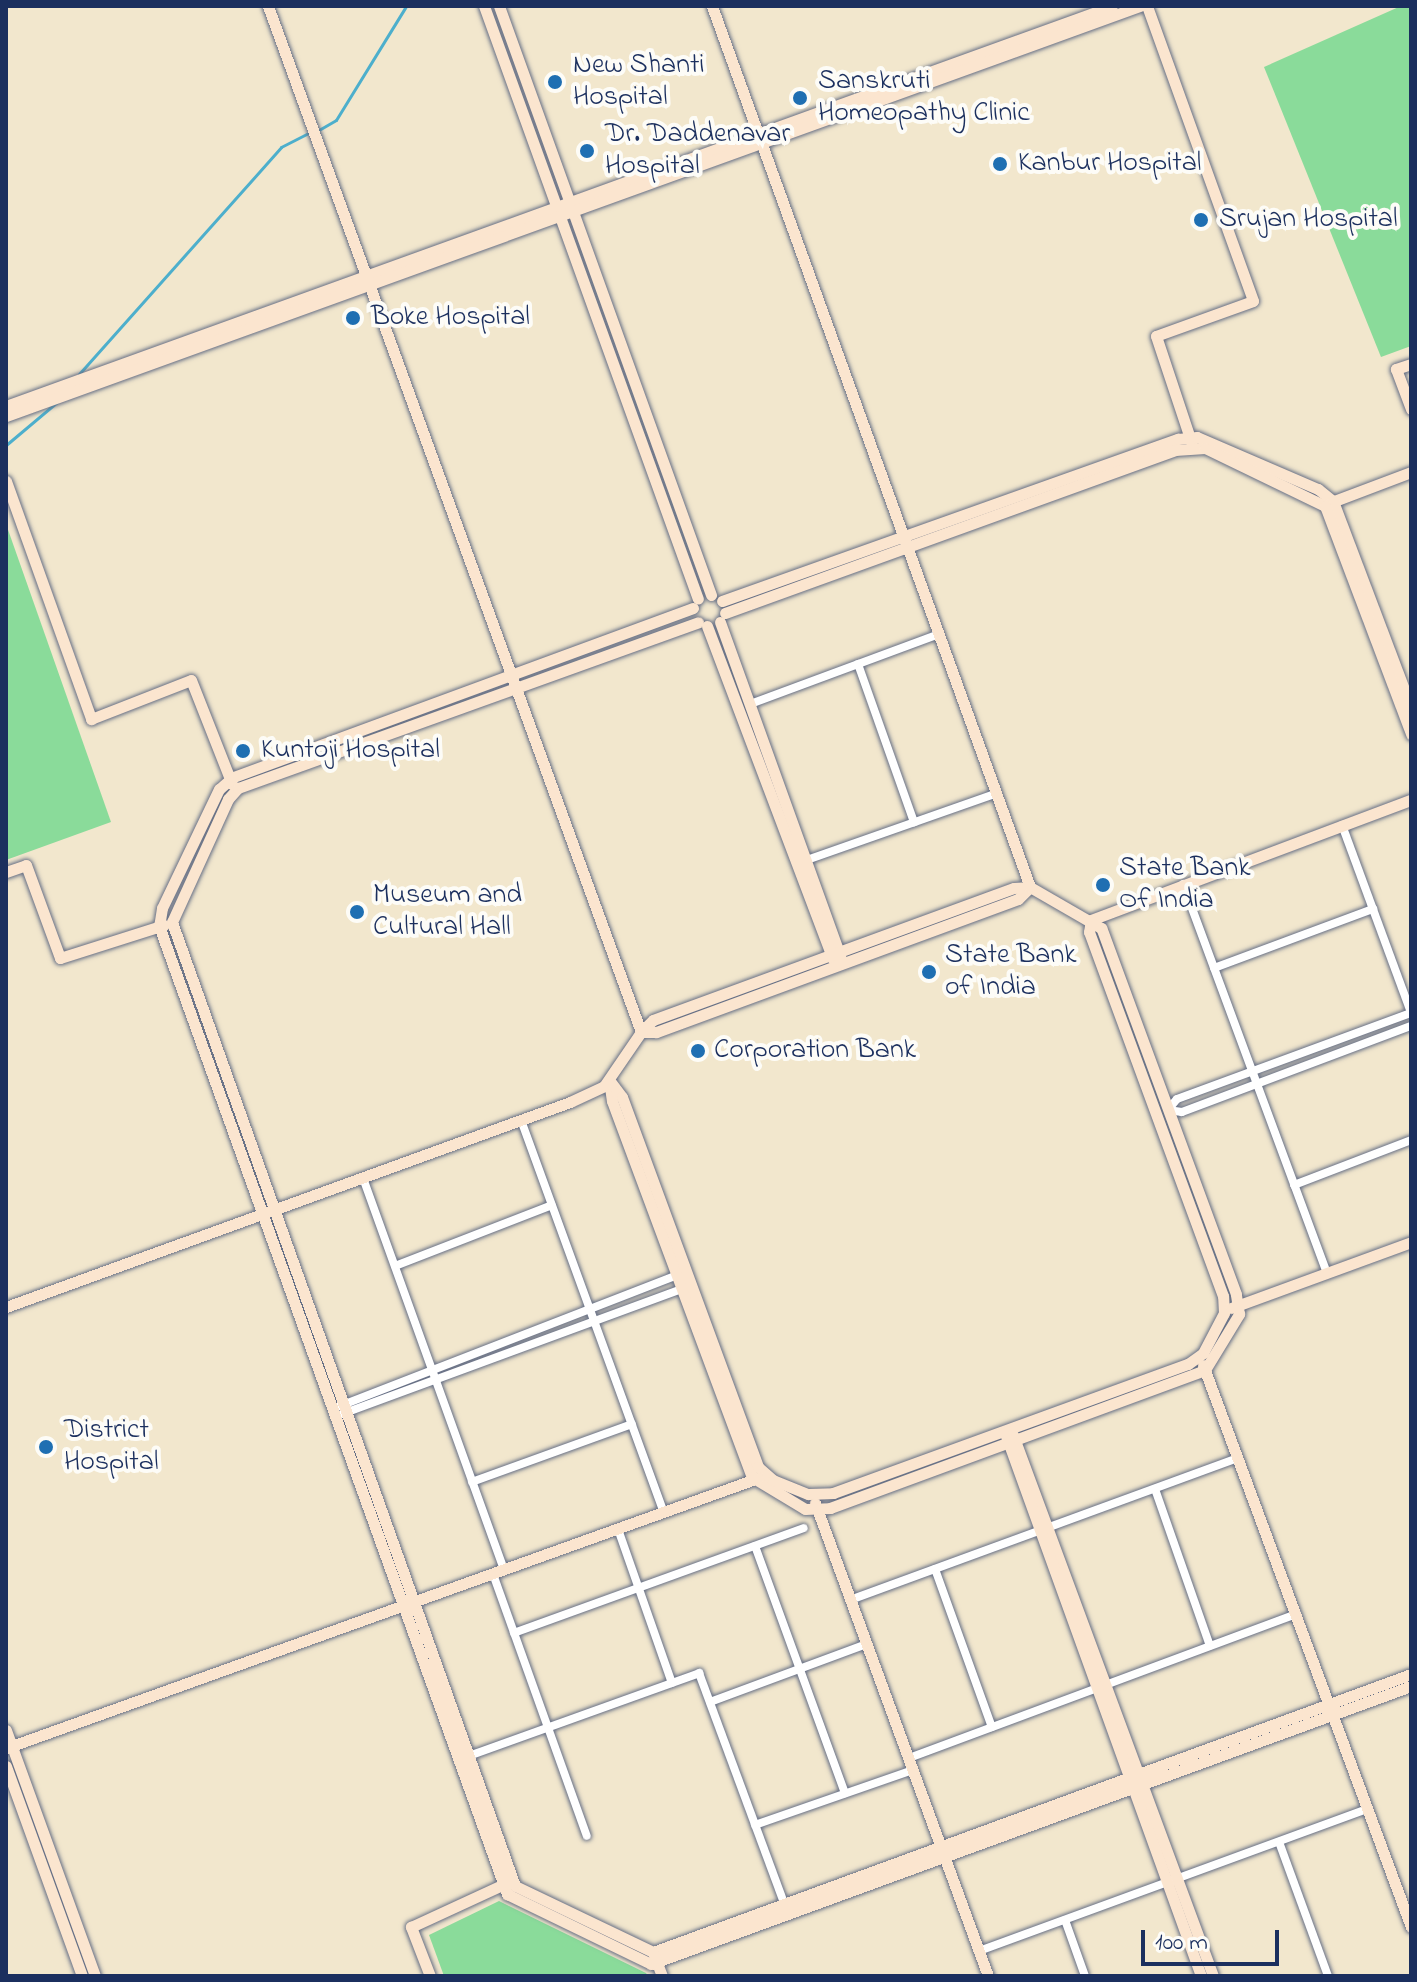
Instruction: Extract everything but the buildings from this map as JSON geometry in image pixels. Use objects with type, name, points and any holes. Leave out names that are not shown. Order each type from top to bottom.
[{"type":"street","points":[[268,6],[641,1032]]},
{"type":"street","points":[[484,6],[702,624],[828,956]]},
{"type":"street","points":[[499,6],[719,608],[840,958]]},
{"type":"street","points":[[712,6],[1030,887]]},
{"type":"street","points":[[6,406],[571,206],[1112,6]]},
{"type":"street","points":[[759,138],[1140,6]]},
{"type":"street","points":[[1147,6],[1253,301],[1156,336],[1192,442]]},
{"type":"street","points":[[6,416],[367,277]]},
{"type":"street","points":[[1411,364],[1396,369],[1411,409]]},
{"type":"street","points":[[508,1883],[340,1410],[159,926],[162,908],[219,789],[515,682],[702,624],[719,608],[1192,442],[1209,439],[1318,489],[1329,504],[1411,707]]},
{"type":"street","points":[[1329,504],[1411,472]]},
{"type":"street","points":[[6,481],[91,719],[191,680],[232,786],[172,922],[267,1213]]},
{"type":"street","points":[[1329,504],[1411,734]]},
{"type":"street","points":[[515,682],[696,604],[719,608]]},
{"type":"street","points":[[750,704],[939,634]]},
{"type":"street","points":[[858,664],[914,822]]},
{"type":"street","points":[[807,860],[997,793]]},
{"type":"street","points":[[1091,920],[1182,883],[1411,800]]},
{"type":"street","points":[[1168,1110],[1177,1099],[1411,1013],[1342,825]]},
{"type":"street","points":[[6,872],[26,865],[60,958],[172,922]]},
{"type":"street","points":[[1182,883],[1327,1273]]},
{"type":"street","points":[[609,1080],[612,1101],[682,1289],[760,1476],[805,1509],[817,1508],[1011,1441],[1205,1370],[1218,1356],[1238,1306],[1101,928],[1091,920],[1030,887],[1014,888],[656,1032],[641,1032]]},
{"type":"street","points":[[1214,968],[1373,909]]},
{"type":"street","points":[[9,1747],[760,1476],[811,1494],[833,1493],[1188,1364],[1200,1356],[1224,1309],[1089,932],[1091,920]]},
{"type":"street","points":[[6,1307],[570,1102],[609,1080],[641,1032],[653,1020],[828,956],[840,958]]},
{"type":"street","points":[[1168,1110],[1182,1112],[1411,1026]]},
{"type":"street","points":[[609,1080],[622,1097],[760,1476]]},
{"type":"street","points":[[521,1120],[664,1513]]},
{"type":"street","points":[[1294,1185],[1411,1140]]},
{"type":"street","points":[[363,1178],[472,1482],[514,1633],[587,1836]]},
{"type":"street","points":[[395,1266],[552,1205]]},
{"type":"street","points":[[1224,1309],[1411,1242]]},
{"type":"street","points":[[340,1410],[431,1369],[677,1275]]},
{"type":"street","points":[[340,1410],[436,1381],[682,1289]]},
{"type":"street","points":[[1200,1356],[1411,1927]]},
{"type":"street","points":[[472,1482],[632,1424]]},
{"type":"street","points":[[1007,1428],[1172,1881],[1201,1976]]},
{"type":"street","points":[[850,1600],[1239,1458]]},
{"type":"street","points":[[1155,1489],[1210,1646]]},
{"type":"street","points":[[811,1494],[988,1976]]},
{"type":"street","points":[[514,1633],[804,1528]]},
{"type":"street","points":[[618,1529],[672,1683]]},
{"type":"street","points":[[755,1546],[845,1793]]},
{"type":"street","points":[[935,1569],[992,1727]]},
{"type":"street","points":[[409,1604],[469,1756],[508,1883],[507,1894],[655,1957],[945,1858],[1136,1781],[1332,1709],[1411,1674]]},
{"type":"street","points":[[755,1825],[845,1793],[992,1727],[1297,1614]]},
{"type":"street","points":[[710,1702],[867,1644]]},
{"type":"street","points":[[469,1756],[699,1673],[784,1903]]},
{"type":"street","points":[[1332,1709],[1411,1686]]},
{"type":"street","points":[[6,1730],[9,1747],[95,1976]]},
{"type":"street","points":[[6,1766],[82,1976]]},
{"type":"street","points":[[655,1957],[784,1903],[941,1845],[1136,1781]]},
{"type":"street","points":[[979,1951],[1368,1809]]},
{"type":"street","points":[[1279,1842],[1328,1976]]},
{"type":"street","points":[[1172,1881],[1213,1976]]},
{"type":"street","points":[[430,1976],[411,1927],[508,1883]]},
{"type":"street","points":[[1065,1920],[1085,1976]]},
{"type":"street","points":[[655,1957],[662,1976]]},
{"type":"green space","points":[[1401,6],[1411,6],[1411,346],[1381,357],[1264,67]]},
{"type":"green space","points":[[6,524],[111,822],[6,860]]},
{"type":"green space","points":[[499,1901],[648,1976],[444,1976],[429,1935]]},
{"type":"waterway","points":[[317,131],[336,120],[406,6]]},
{"type":"waterway","points":[[79,374],[281,147],[310,132]]},
{"type":"waterway","points":[[6,445],[57,402]]},
{"type":"place","name":"New Shanti Hospital","points":[[555,82]]},
{"type":"place","name":"Sanskruti Homeopathy Clinic","points":[[800,98]]},
{"type":"place","name":"Dr. Daddenavar Hospital","points":[[587,151]]},
{"type":"place","name":"Kanbur Hospital","points":[[1000,164]]},
{"type":"place","name":"Srujan Hospital","points":[[1201,220]]},
{"type":"place","name":"Boke Hospital","points":[[353,318]]},
{"type":"place","name":"Kuntoji Hospital","points":[[243,751]]},
{"type":"place","name":"State Bank Of India","points":[[1103,885]]},
{"type":"place","name":"Museum and Cultural Hall","points":[[357,912]]},
{"type":"place","name":"State Bank of India","points":[[929,972]]},
{"type":"place","name":"Corporation Bank","points":[[698,1051]]},
{"type":"place","name":"District Hospital","points":[[46,1447]]}]
